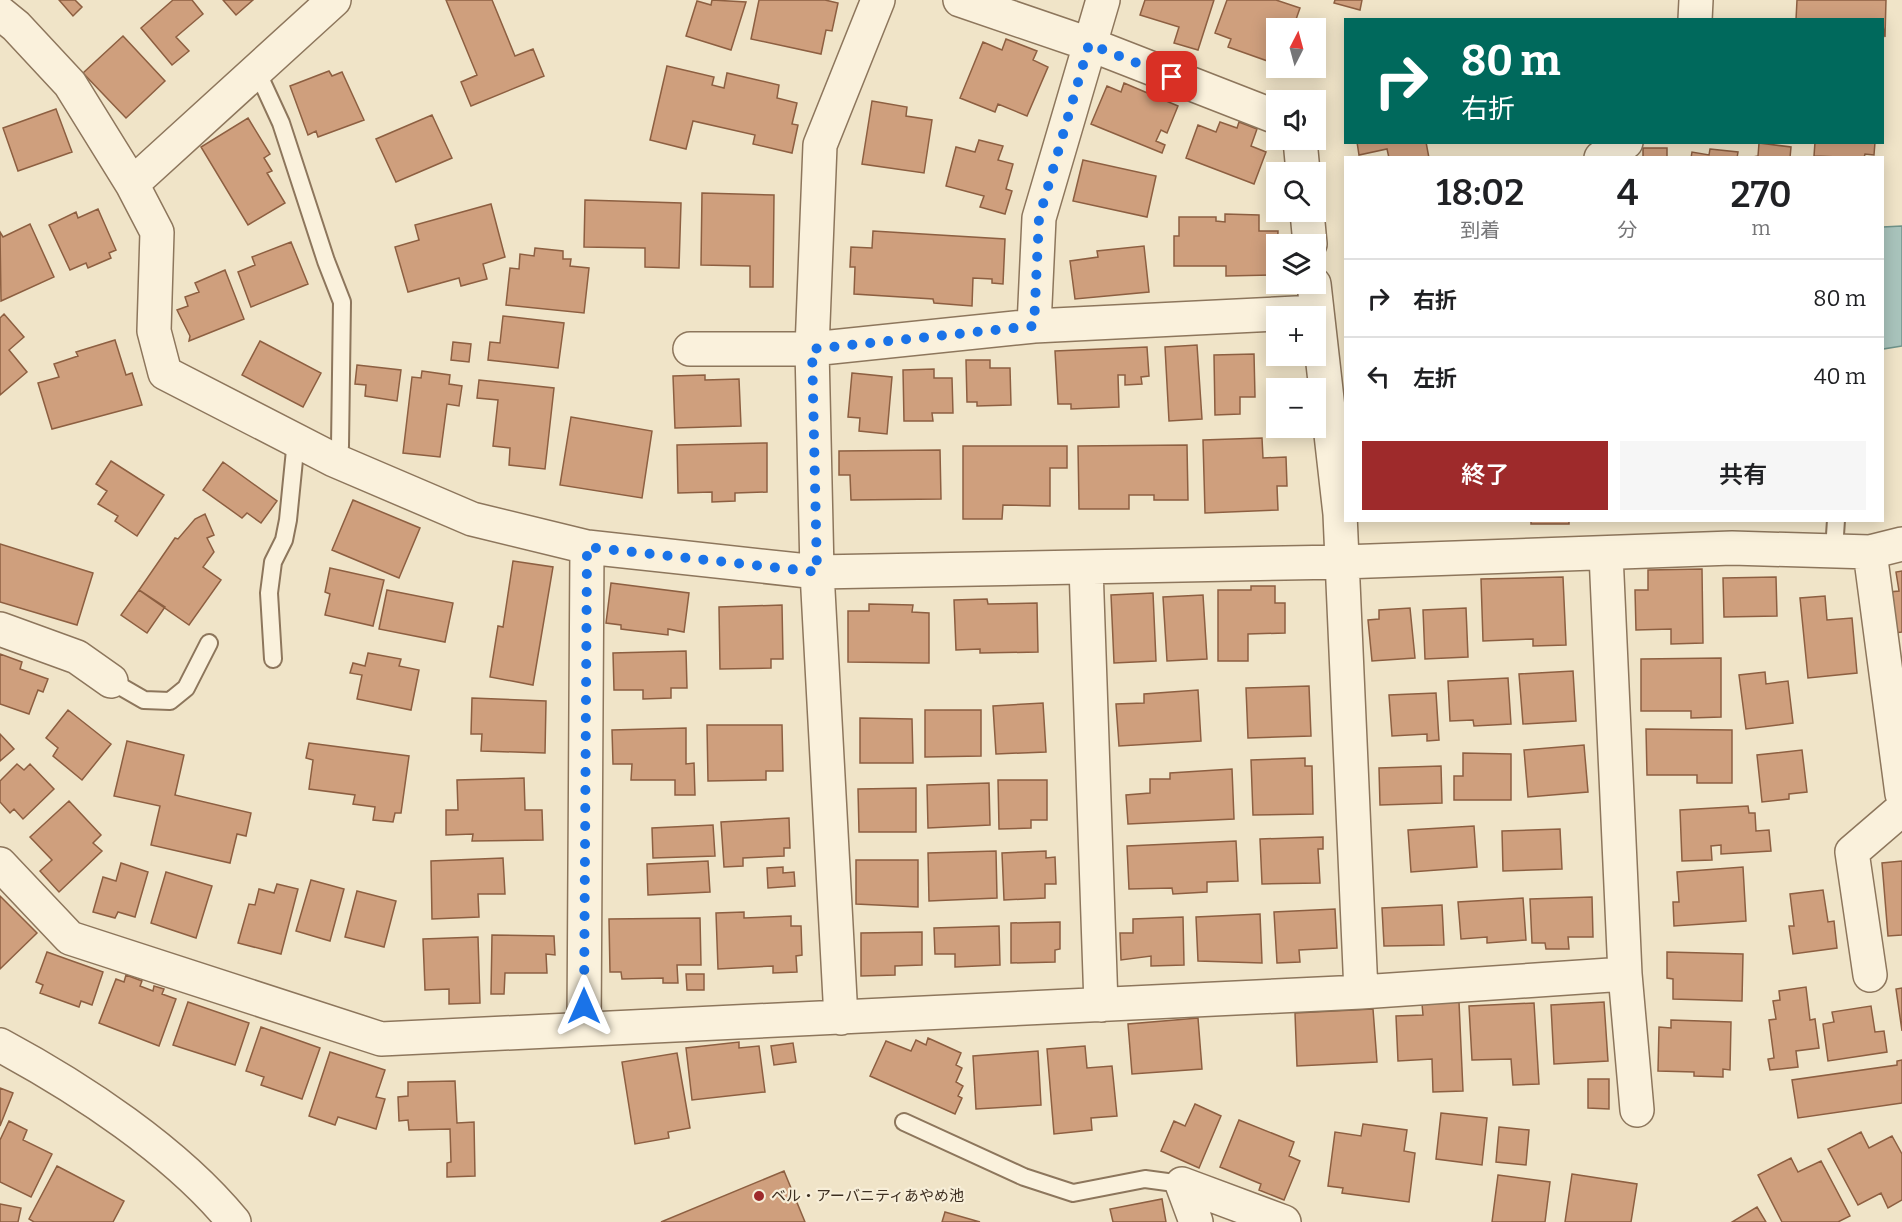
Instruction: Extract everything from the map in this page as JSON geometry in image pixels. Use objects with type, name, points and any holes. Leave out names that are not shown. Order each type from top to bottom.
[{"type":"street","points":[[132,184],[334,0]]},
{"type":"street","points":[[841,1018],[817,572],[812,349],[820,145],[878,0]]},
{"type":"street","points":[[960,0],[1089,44],[1266,113]]},
{"type":"street","points":[[1034,326],[1039,218],[1103,0]]},
{"type":"street","points":[[1695,18],[1696,0]]},
{"type":"street","points":[[0,13],[16,26],[70,84],[132,184],[157,232],[154,331],[165,374],[334,460],[472,519],[587,547],[817,572],[1342,562],[1606,554],[1732,548],[1835,535],[1870,552],[1902,544]]},
{"type":"street","points":[[1604,156],[1623,144]]},
{"type":"street","points":[[690,349],[812,349],[1315,298],[1340,514],[1361,992]]},
{"type":"street","points":[[584,1029],[587,547]]},
{"type":"street","points":[[1870,552],[1902,794]]},
{"type":"street","points":[[1606,554],[1624,974],[1636,1110]]},
{"type":"street","points":[[1086,567],[1101,1005]]},
{"type":"street","points":[[0,629],[77,657],[111,681]]},
{"type":"street","points":[[1870,975],[1852,852],[1902,809]]},
{"type":"street","points":[[0,864],[70,938],[381,1039],[1361,992],[1624,974]]},
{"type":"street","points":[[0,1045],[34,1064],[165,1152],[234,1222]]},
{"type":"street","points":[[1182,1184],[1196,1222]]},
{"type":"street","points":[[1182,1184],[1284,1222]]},
{"type":"lane","points":[[257,71],[281,123],[326,261],[342,302],[340,446],[334,460]]},
{"type":"lane","points":[[273,659],[268,592],[273,562],[284,540],[296,440]]},
{"type":"lane","points":[[111,681],[144,700],[170,701],[186,688],[208,643]]},
{"type":"lane","points":[[904,1122],[1024,1177],[1073,1193],[1145,1179],[1182,1184]]},
{"type":"water","points":[[1902,226],[1902,346],[1884,349],[1884,227]]},
{"type":"building","points":[[59,0],[75,0],[82,7],[73,16]]},
{"type":"building","points":[[173,0],[192,0],[203,14],[176,37],[189,51],[172,65],[141,28]]},
{"type":"building","points":[[223,0],[253,0],[236,15]]},
{"type":"building","points":[[446,0],[492,0],[515,56],[533,49],[544,76],[471,106],[461,82],[477,75]]},
{"type":"building","points":[[712,0],[746,2],[731,50],[686,36],[697,1],[711,5]]},
{"type":"building","points":[[759,0],[825,0],[838,3],[832,31],[826,30],[821,54],[751,39]]},
{"type":"building","points":[[1145,0],[1214,0],[1198,50],[1174,43],[1179,27],[1140,15]]},
{"type":"building","points":[[1227,0],[1276,0],[1300,8],[1296,18],[1266,18],[1266,60],[1228,47],[1231,39],[1215,33]]},
{"type":"building","points":[[1335,0],[1362,0],[1360,10],[1334,3]]},
{"type":"building","points":[[1797,0],[1886,0],[1885,37],[1884,18],[1796,18]]},
{"type":"building","points":[[123,36],[165,81],[126,118],[83,73]]},
{"type":"building","points":[[1006,39],[1037,51],[1033,60],[1048,67],[1027,116],[998,104],[995,112],[960,98],[983,42],[1002,50]]},
{"type":"building","points":[[667,66],[714,77],[712,85],[724,88],[727,73],[779,85],[777,98],[797,103],[792,124],[798,125],[792,153],[753,144],[755,135],[693,121],[686,149],[650,140]]},
{"type":"building","points":[[329,71],[332,76],[342,72],[364,120],[318,137],[316,131],[308,135],[290,86]]},
{"type":"building","points":[[1124,83],[1178,106],[1167,133],[1161,130],[1156,141],[1165,145],[1162,153],[1091,124],[1107,86],[1121,92]]},
{"type":"building","points":[[872,101],[907,107],[906,116],[932,120],[924,173],[862,164]]},
{"type":"building","points":[[56,109],[72,152],[18,171],[3,128]]},
{"type":"building","points":[[432,115],[452,158],[396,182],[376,139]]},
{"type":"building","points":[[248,118],[270,154],[264,158],[272,171],[267,173],[285,203],[248,225],[201,147]]},
{"type":"building","points":[[1220,122],[1237,128],[1239,122],[1257,129],[1251,146],[1266,152],[1254,184],[1186,158],[1198,125],[1216,132]]},
{"type":"building","points":[[979,140],[1003,146],[998,160],[1013,164],[1006,189],[1012,191],[1005,214],[980,207],[984,196],[946,186],[956,147],[975,152]]},
{"type":"building","points":[[1357,144],[1426,144],[1429,156],[1389,156],[1387,149],[1359,155]]},
{"type":"building","points":[[1759,144],[1791,147],[1790,156],[1758,156]]},
{"type":"building","points":[[1815,144],[1875,144],[1874,155],[1814,156]]},
{"type":"building","points":[[1643,148],[1667,148],[1667,156],[1643,156]]},
{"type":"building","points":[[1710,149],[1738,152],[1737,156],[1691,156],[1692,152],[1709,155]]},
{"type":"building","points":[[1083,160],[1156,176],[1147,217],[1073,201]]},
{"type":"building","points":[[702,193],[774,195],[773,287],[750,287],[750,266],[701,265]]},
{"type":"building","points":[[585,200],[681,203],[679,268],[645,267],[645,248],[584,247]]},
{"type":"building","points":[[491,204],[505,257],[483,264],[487,279],[461,286],[459,278],[408,292],[395,247],[419,240],[415,225]]},
{"type":"building","points":[[98,209],[116,250],[109,253],[111,258],[88,268],[86,263],[70,270],[49,225],[76,212],[78,218]]},
{"type":"building","points":[[1225,214],[1259,215],[1259,231],[1278,231],[1278,234],[1266,234],[1266,275],[1226,276],[1226,266],[1174,266],[1174,236],[1179,236],[1179,217],[1216,217],[1216,221],[1225,222]]},
{"type":"building","points":[[30,224],[54,277],[1,301],[0,232],[3,237]]},
{"type":"building","points":[[873,231],[1005,239],[1003,284],[992,283],[992,279],[973,278],[972,306],[934,303],[933,299],[854,294],[855,267],[850,267],[851,247],[872,248]]},
{"type":"building","points":[[291,242],[308,284],[251,307],[238,272],[255,265],[252,257]]},
{"type":"building","points":[[1144,246],[1149,292],[1075,299],[1070,261],[1098,257],[1097,251]]},
{"type":"building","points":[[535,248],[563,251],[563,259],[571,259],[570,266],[589,268],[584,313],[506,305],[510,268],[519,269],[520,254],[534,256]]},
{"type":"building","points":[[225,270],[244,319],[189,341],[190,336],[177,310],[188,306],[185,297],[199,292],[195,283]]},
{"type":"building","points":[[4,314],[24,337],[9,350],[27,372],[0,395],[0,318]]},
{"type":"building","points":[[503,316],[564,323],[558,368],[488,360],[490,342],[500,343]]},
{"type":"building","points":[[115,340],[126,375],[132,373],[142,405],[52,429],[38,383],[59,377],[54,364],[78,356],[76,352]]},
{"type":"building","points":[[260,341],[321,373],[303,407],[242,375]]},
{"type":"building","points":[[453,342],[471,344],[469,362],[451,360]]},
{"type":"building","points":[[1197,345],[1202,419],[1169,421],[1165,347]]},
{"type":"building","points":[[1147,347],[1149,376],[1141,377],[1142,384],[1125,385],[1125,375],[1118,375],[1119,407],[1071,409],[1071,404],[1058,404],[1055,351]]},
{"type":"building","points":[[1254,354],[1255,397],[1240,397],[1240,414],[1215,415],[1214,355]]},
{"type":"building","points":[[966,360],[990,360],[990,368],[1010,368],[1011,405],[977,406],[977,402],[967,402]]},
{"type":"building","points":[[357,365],[401,370],[397,401],[365,396],[366,385],[355,384]]},
{"type":"building","points":[[934,369],[934,378],[952,378],[953,413],[932,413],[933,421],[904,421],[903,370]]},
{"type":"building","points":[[422,371],[450,375],[449,384],[462,386],[459,406],[447,404],[440,457],[403,453],[412,377],[421,378]]},
{"type":"building","points":[[852,373],[892,377],[887,434],[859,431],[860,418],[848,417]]},
{"type":"building","points":[[705,375],[705,380],[739,379],[741,426],[675,428],[673,376]]},
{"type":"building","points":[[479,380],[554,388],[545,469],[509,465],[510,448],[493,446],[498,400],[477,398]]},
{"type":"building","points":[[571,417],[652,431],[642,498],[560,485]]},
{"type":"building","points":[[1262,438],[1263,458],[1286,457],[1287,486],[1277,486],[1278,510],[1205,513],[1203,440]]},
{"type":"building","points":[[767,443],[767,492],[735,493],[735,501],[712,502],[712,492],[678,493],[677,445]]},
{"type":"building","points":[[1187,445],[1188,500],[1154,500],[1154,495],[1129,495],[1129,509],[1079,509],[1078,446]]},
{"type":"building","points":[[963,446],[1067,446],[1067,468],[1050,468],[1050,506],[1003,505],[1002,519],[963,519]]},
{"type":"building","points":[[940,450],[941,499],[851,500],[850,475],[839,475],[839,451]]},
{"type":"building","points":[[111,461],[164,495],[137,536],[115,521],[118,516],[98,504],[107,491],[96,484]]},
{"type":"building","points":[[223,462],[277,501],[261,523],[247,513],[242,518],[203,490]]},
{"type":"building","points":[[353,500],[420,528],[399,578],[332,550]]},
{"type":"building","points":[[205,514],[214,535],[207,538],[214,552],[203,567],[221,580],[189,625],[139,590],[175,538],[178,539],[195,519]]},
{"type":"building","points":[[1531,522],[1569,522],[1569,524],[1531,524]]},
{"type":"building","points":[[0,544],[93,573],[77,625],[0,602]]},
{"type":"building","points":[[513,561],[553,567],[533,685],[490,677],[498,626],[503,627]]},
{"type":"building","points":[[330,568],[384,580],[373,626],[325,615],[330,594],[325,592]]},
{"type":"building","points":[[1702,569],[1703,643],[1671,644],[1671,629],[1636,630],[1635,590],[1648,590],[1648,570]]},
{"type":"building","points":[[1902,571],[1902,632],[1895,633],[1889,592],[1899,591],[1896,572]]},
{"type":"building","points":[[1563,577],[1566,645],[1533,646],[1533,639],[1483,641],[1481,579]]},
{"type":"building","points":[[1776,577],[1777,616],[1724,617],[1723,578]]},
{"type":"building","points":[[611,583],[689,593],[684,632],[668,629],[668,635],[621,629],[621,625],[606,623]]},
{"type":"building","points":[[1251,586],[1275,586],[1275,603],[1285,603],[1285,633],[1248,634],[1248,661],[1218,661],[1218,590],[1251,590]]},
{"type":"building","points":[[139,590],[165,607],[147,633],[121,615]]},
{"type":"building","points":[[387,590],[453,603],[445,642],[379,629]]},
{"type":"building","points":[[1153,593],[1156,661],[1114,663],[1111,595]]},
{"type":"building","points":[[1203,595],[1207,659],[1167,661],[1163,597]]},
{"type":"building","points":[[1825,596],[1827,620],[1852,618],[1857,673],[1808,678],[1800,598]]},
{"type":"building","points":[[987,599],[988,604],[1037,603],[1038,652],[980,653],[980,649],[956,650],[954,600]]},
{"type":"building","points":[[869,604],[913,605],[912,612],[929,613],[929,663],[848,662],[848,611],[869,611]]},
{"type":"building","points":[[782,605],[783,659],[771,659],[771,668],[720,669],[719,607]]},
{"type":"building","points":[[1410,608],[1415,658],[1372,661],[1368,620],[1379,619],[1379,610]]},
{"type":"building","points":[[1466,608],[1468,657],[1425,659],[1423,610]]},
{"type":"building","points":[[686,651],[687,688],[671,688],[671,698],[643,699],[643,690],[614,690],[613,653]]},
{"type":"building","points":[[368,653],[401,659],[399,666],[419,670],[411,710],[357,699],[362,675],[350,673],[353,663],[365,666]]},
{"type":"building","points":[[0,654],[22,662],[20,669],[48,679],[43,692],[38,690],[29,714],[0,704]]},
{"type":"building","points":[[1721,658],[1721,717],[1691,718],[1691,711],[1641,711],[1641,659]]},
{"type":"building","points":[[1573,671],[1576,721],[1523,724],[1519,674]]},
{"type":"building","points":[[1765,672],[1766,684],[1788,681],[1793,723],[1746,729],[1739,675]]},
{"type":"building","points":[[1508,678],[1511,724],[1474,726],[1473,720],[1450,721],[1448,681]]},
{"type":"building","points":[[1309,686],[1311,736],[1248,738],[1246,688]]},
{"type":"building","points":[[1198,690],[1201,741],[1119,746],[1116,704],[1144,703],[1144,694]]},
{"type":"building","points":[[1436,693],[1439,740],[1427,741],[1427,734],[1392,736],[1389,695]]},
{"type":"building","points":[[472,698],[546,701],[545,753],[481,751],[482,734],[471,734]]},
{"type":"building","points":[[1043,703],[1046,752],[996,754],[993,706]]},
{"type":"building","points":[[68,710],[111,744],[82,780],[53,756],[58,748],[46,738]]},
{"type":"building","points":[[925,710],[981,710],[981,756],[925,757]]},
{"type":"building","points":[[860,718],[912,719],[913,763],[860,763]]},
{"type":"building","points":[[707,725],[782,725],[783,771],[766,771],[766,780],[708,781]]},
{"type":"building","points":[[686,728],[686,764],[694,763],[695,795],[675,795],[675,780],[631,780],[632,764],[613,764],[612,730]]},
{"type":"building","points":[[1646,729],[1732,730],[1732,783],[1697,783],[1697,775],[1647,775]]},
{"type":"building","points":[[0,734],[14,749],[0,761]]},
{"type":"building","points":[[127,741],[184,755],[175,795],[251,813],[246,836],[237,834],[230,863],[151,845],[160,806],[114,796]]},
{"type":"building","points":[[309,743],[409,756],[401,813],[395,813],[393,822],[373,820],[375,807],[353,804],[355,795],[309,789],[313,760],[306,758]]},
{"type":"building","points":[[1584,745],[1588,792],[1528,797],[1524,750]]},
{"type":"building","points":[[1802,750],[1807,792],[1789,794],[1789,799],[1762,802],[1757,755]]},
{"type":"building","points":[[1463,753],[1511,754],[1511,800],[1454,800],[1454,776],[1463,776]]},
{"type":"building","points":[[1305,758],[1305,766],[1312,766],[1313,814],[1253,815],[1251,760]]},
{"type":"building","points":[[17,764],[24,770],[30,764],[54,789],[23,819],[14,809],[10,813],[0,802],[0,781]]},
{"type":"building","points":[[1441,766],[1442,803],[1380,805],[1379,768]]},
{"type":"building","points":[[1232,769],[1234,819],[1128,824],[1126,795],[1150,793],[1150,779],[1170,779],[1170,773]]},
{"type":"building","points":[[524,778],[525,810],[542,810],[543,840],[472,841],[473,834],[446,835],[446,810],[458,810],[457,780]]},
{"type":"building","points":[[998,780],[1047,780],[1047,820],[1031,820],[1031,828],[999,829]]},
{"type":"building","points":[[989,783],[990,825],[928,828],[927,785]]},
{"type":"building","points":[[916,788],[916,832],[859,832],[858,789]]},
{"type":"building","points":[[69,801],[101,835],[93,843],[102,851],[59,892],[40,871],[52,860],[30,837]]},
{"type":"building","points":[[1748,806],[1749,813],[1755,813],[1756,831],[1769,830],[1771,851],[1721,854],[1721,845],[1711,846],[1712,860],[1682,861],[1680,810]]},
{"type":"building","points":[[789,818],[790,848],[784,848],[784,856],[743,858],[743,866],[724,867],[721,822]]},
{"type":"building","points":[[713,825],[715,856],[653,858],[652,828]]},
{"type":"building","points":[[1474,826],[1477,867],[1411,872],[1408,830]]},
{"type":"building","points":[[1560,829],[1562,869],[1503,871],[1502,831]]},
{"type":"building","points":[[1323,837],[1323,849],[1318,849],[1320,883],[1262,884],[1260,839]]},
{"type":"building","points":[[1236,841],[1238,881],[1207,882],[1207,892],[1173,894],[1172,888],[1129,889],[1127,846]]},
{"type":"building","points":[[996,851],[997,898],[929,901],[928,853]]},
{"type":"building","points":[[1046,851],[1046,858],[1055,857],[1056,884],[1045,884],[1045,898],[1004,900],[1002,853]]},
{"type":"building","points":[[503,858],[505,894],[478,894],[479,917],[432,919],[431,861]]},
{"type":"building","points":[[856,860],[918,860],[918,907],[856,904]]},
{"type":"building","points":[[708,861],[710,892],[648,895],[647,864]]},
{"type":"building","points":[[1902,861],[1902,935],[1888,936],[1882,863]]},
{"type":"building","points":[[121,863],[148,872],[135,917],[118,912],[115,918],[93,912],[103,877],[116,881]]},
{"type":"building","points":[[783,867],[783,873],[794,872],[795,886],[768,888],[767,868]]},
{"type":"building","points":[[1743,867],[1746,921],[1674,926],[1673,902],[1679,902],[1677,872]]},
{"type":"building","points":[[166,872],[212,886],[196,938],[151,923]]},
{"type":"building","points":[[311,880],[344,889],[330,941],[296,931]]},
{"type":"building","points":[[277,884],[298,889],[281,954],[238,943],[249,904],[255,905],[259,889],[274,893]]},
{"type":"building","points":[[1823,890],[1828,922],[1834,921],[1837,948],[1793,954],[1789,926],[1794,926],[1790,894]]},
{"type":"building","points":[[357,891],[396,901],[384,947],[345,937]]},
{"type":"building","points":[[0,896],[37,933],[0,969]]},
{"type":"building","points":[[1592,897],[1593,937],[1568,937],[1569,949],[1546,949],[1545,943],[1532,943],[1530,899]]},
{"type":"building","points":[[1523,898],[1526,940],[1487,943],[1487,937],[1461,939],[1458,902]]},
{"type":"building","points":[[1442,905],[1444,945],[1384,946],[1382,908]]},
{"type":"building","points":[[1335,909],[1337,948],[1299,950],[1300,962],[1277,963],[1274,912]]},
{"type":"building","points":[[744,912],[744,918],[791,916],[791,926],[801,926],[802,955],[796,956],[797,972],[773,973],[773,966],[718,969],[716,913]]},
{"type":"building","points":[[1260,914],[1262,963],[1198,961],[1196,917]]},
{"type":"building","points":[[1183,917],[1184,965],[1151,966],[1151,956],[1121,960],[1120,933],[1133,933],[1133,919]]},
{"type":"building","points":[[700,918],[701,965],[677,965],[678,983],[663,983],[663,978],[622,979],[621,972],[610,972],[609,919]]},
{"type":"building","points":[[1060,922],[1060,949],[1055,950],[1055,962],[1011,963],[1011,923]]},
{"type":"building","points":[[999,926],[1000,965],[955,967],[955,954],[935,954],[934,928]]},
{"type":"building","points":[[922,932],[922,965],[895,966],[895,975],[861,976],[861,933]]},
{"type":"building","points":[[492,935],[554,936],[555,955],[546,954],[547,973],[505,973],[504,994],[491,994]]},
{"type":"building","points":[[478,937],[480,1003],[449,1004],[449,989],[425,990],[423,939]]},
{"type":"building","points":[[47,952],[103,972],[92,1005],[81,1001],[79,1007],[40,993],[43,985],[36,982]]},
{"type":"building","points":[[1667,952],[1743,954],[1742,1001],[1673,999],[1673,979],[1667,978]]},
{"type":"building","points":[[686,974],[704,974],[704,990],[687,990]]},
{"type":"building","points":[[126,975],[142,981],[140,986],[153,991],[154,986],[164,989],[162,994],[176,999],[159,1046],[99,1023],[116,979],[124,982]]},
{"type":"building","points":[[1806,987],[1810,1020],[1815,1019],[1819,1048],[1796,1051],[1798,1067],[1770,1070],[1768,1059],[1774,1058],[1769,1020],[1776,1019],[1773,1001],[1780,1000],[1779,991]]},
{"type":"building","points":[[1902,988],[1902,1031],[1896,989]]},
{"type":"building","points":[[188,1002],[249,1023],[235,1065],[173,1045]]},
{"type":"building","points":[[1459,1002],[1463,1091],[1433,1092],[1432,1059],[1398,1061],[1396,1016],[1423,1015],[1422,1004]]},
{"type":"building","points":[[1604,1002],[1608,1061],[1554,1064],[1551,1005]]},
{"type":"building","points":[[1534,1003],[1539,1084],[1513,1085],[1511,1059],[1472,1060],[1469,1006]]},
{"type":"building","points":[[1871,1006],[1875,1032],[1884,1031],[1887,1052],[1828,1061],[1823,1024],[1834,1022],[1832,1012]]},
{"type":"building","points":[[1373,1009],[1377,1062],[1297,1066],[1295,1013]]},
{"type":"building","points":[[1198,1018],[1202,1069],[1132,1074],[1128,1024]]},
{"type":"building","points":[[1671,1020],[1731,1022],[1730,1070],[1723,1069],[1723,1077],[1694,1076],[1694,1072],[1658,1071],[1659,1027],[1671,1028]]},
{"type":"building","points":[[261,1027],[320,1048],[302,1099],[261,1085],[264,1077],[246,1071]]},
{"type":"building","points":[[928,1038],[961,1053],[956,1065],[962,1068],[956,1082],[963,1086],[958,1096],[962,1098],[955,1114],[870,1076],[886,1041],[911,1051],[916,1040],[926,1045]]},
{"type":"building","points":[[739,1042],[739,1048],[759,1046],[765,1092],[692,1100],[686,1048]]},
{"type":"building","points":[[793,1043],[796,1062],[774,1065],[771,1046]]},
{"type":"building","points":[[1085,1046],[1087,1068],[1112,1066],[1117,1116],[1091,1118],[1092,1130],[1054,1134],[1047,1049]]},
{"type":"building","points":[[1038,1051],[1041,1105],[976,1109],[973,1056]]},
{"type":"building","points":[[330,1052],[385,1070],[376,1097],[385,1099],[376,1129],[338,1117],[335,1125],[309,1116]]},
{"type":"building","points":[[677,1053],[690,1128],[668,1132],[669,1138],[635,1144],[622,1062]]},
{"type":"building","points":[[1902,1060],[1902,1103],[1798,1118],[1792,1080],[1897,1065],[1897,1061]]},
{"type":"building","points":[[1588,1079],[1609,1079],[1609,1109],[1588,1108]]},
{"type":"building","points":[[455,1081],[457,1123],[474,1122],[475,1176],[447,1177],[447,1163],[451,1162],[450,1129],[409,1130],[408,1120],[399,1121],[398,1097],[408,1096],[408,1082]]},
{"type":"building","points":[[0,1088],[13,1093],[0,1126]]},
{"type":"building","points":[[1195,1104],[1221,1116],[1199,1168],[1161,1151],[1174,1121],[1185,1126]]},
{"type":"building","points":[[1441,1113],[1487,1118],[1482,1165],[1436,1159]]},
{"type":"building","points":[[1239,1120],[1294,1142],[1289,1156],[1300,1161],[1284,1200],[1259,1190],[1261,1184],[1220,1167]]},
{"type":"building","points":[[9,1121],[27,1130],[23,1140],[52,1154],[31,1197],[0,1182],[0,1140]]},
{"type":"building","points":[[1363,1124],[1407,1130],[1404,1151],[1415,1153],[1409,1202],[1342,1193],[1343,1188],[1328,1186],[1335,1132],[1361,1136]]},
{"type":"building","points":[[1499,1127],[1529,1130],[1526,1165],[1496,1162]]},
{"type":"building","points":[[1861,1132],[1869,1148],[1892,1136],[1902,1154],[1902,1200],[1888,1208],[1881,1193],[1858,1205],[1828,1149]]},
{"type":"building","points":[[1791,1158],[1798,1172],[1821,1161],[1850,1216],[1838,1222],[1782,1222],[1758,1175]]},
{"type":"building","points":[[57,1166],[124,1201],[113,1222],[34,1222],[29,1219]]},
{"type":"building","name":"ベル・アーバニティあやめ池","points":[[784,1171],[805,1222],[661,1222]]},
{"type":"building","points":[[1572,1174],[1637,1184],[1631,1222],[1565,1222]]},
{"type":"building","points":[[1498,1175],[1550,1182],[1545,1222],[1492,1222]]},
{"type":"building","points":[[1162,1199],[1166,1222],[1113,1222],[1110,1209]]},
{"type":"building","points":[[0,1204],[21,1208],[18,1222],[0,1222]]},
{"type":"building","points":[[1757,1207],[1766,1222],[1732,1222]]},
{"type":"building","points":[[945,1212],[980,1222],[942,1222]]},
{"type":"place","name":"ベル・アーバニティあやめ池","points":[[759,1196]]},
{"type":"route","points":[[584,1006],[587,547],[817,572],[812,349],[1034,326],[1039,218],[1089,44],[1172,77]]}]
